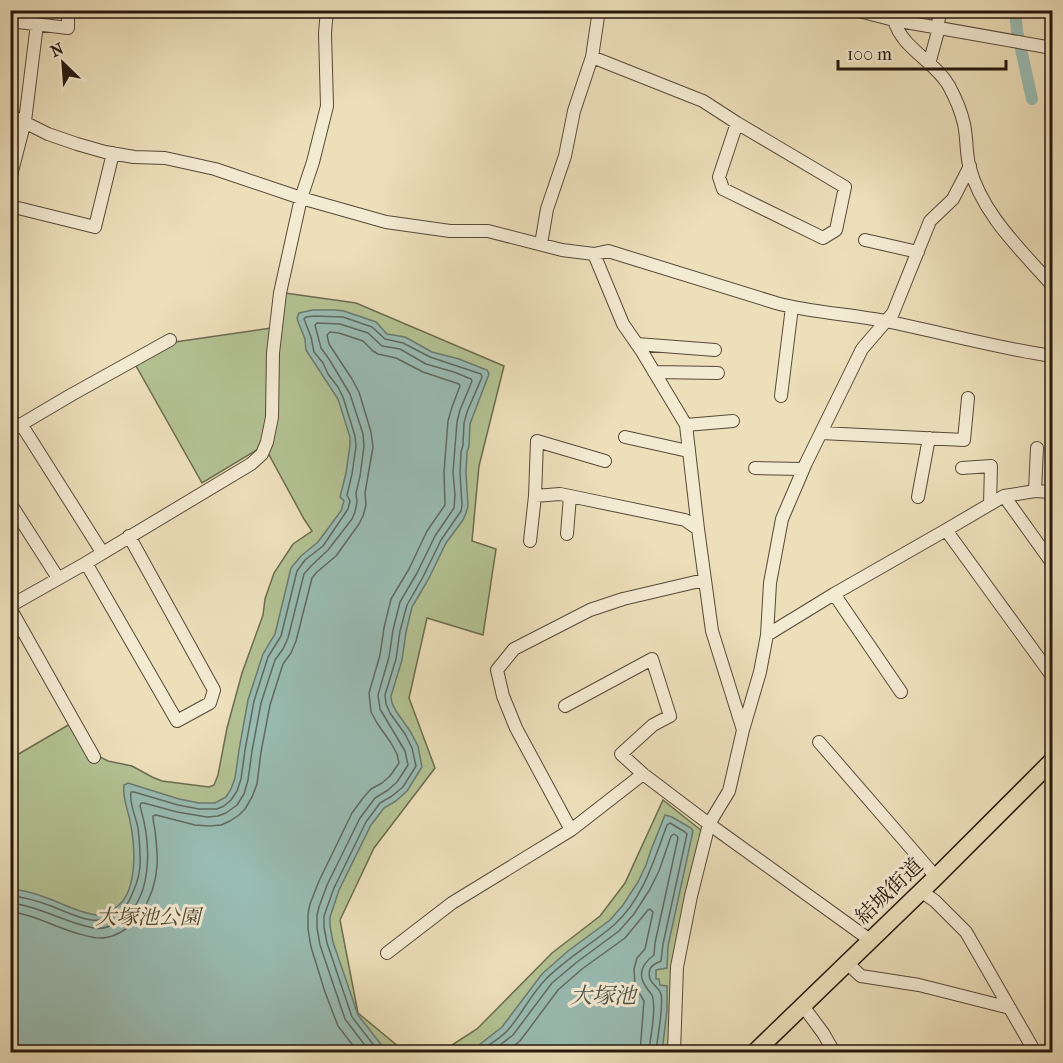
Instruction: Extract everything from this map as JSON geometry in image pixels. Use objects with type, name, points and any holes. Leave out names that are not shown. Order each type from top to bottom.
[{"type":"highway","name":"結城街道","points":[[755,1053],[1053,761]]},
{"type":"street","points":[[10,21],[68,28],[68,10]]},
{"type":"street","points":[[94,757],[10,607],[251,464],[262,454],[272,417],[273,353],[280,293],[301,198],[327,106],[325,33],[327,10]]},
{"type":"street","points":[[541,244],[548,209],[565,156],[574,111],[592,57],[599,10]]},
{"type":"street","points":[[855,10],[894,20],[1053,48]]},
{"type":"street","points":[[929,64],[937,35],[940,10]]},
{"type":"street","points":[[894,20],[902,37],[943,77],[956,101],[964,124],[970,166],[981,197],[994,218],[1016,245],[1053,285]]},
{"type":"street","points":[[10,179],[25,121],[37,24]]},
{"type":"street","points":[[592,57],[703,101],[845,187],[836,230],[824,238],[723,189],[719,177],[737,123]]},
{"type":"street","points":[[10,115],[48,134],[77,144],[134,157],[165,158],[215,169],[301,198],[386,222],[450,231],[488,231],[562,250],[594,254],[608,251],[792,307],[887,321],[1016,351],[1053,356]]},
{"type":"street","points":[[10,206],[95,227],[113,153]]},
{"type":"street","points":[[674,1053],[677,967],[691,896],[709,824],[729,791],[743,730],[760,672],[767,635],[770,583],[782,519],[803,469],[862,349],[893,313],[930,221],[953,199],[970,166]]},
{"type":"street","points":[[865,240],[918,252]]},
{"type":"street","points":[[594,254],[623,324],[686,425],[712,631],[743,730]]},
{"type":"street","points":[[781,396],[792,307]]},
{"type":"street","points":[[102,552],[16,428],[170,340]]},
{"type":"street","points":[[637,344],[715,350]]},
{"type":"street","points":[[654,372],[717,373]]},
{"type":"street","points":[[821,433],[964,440],[968,398]]},
{"type":"street","points":[[686,425],[733,421]]},
{"type":"street","points":[[625,437],[688,451]]},
{"type":"street","points":[[918,497],[929,438]]},
{"type":"street","points":[[531,541],[537,441],[605,460]]},
{"type":"street","points":[[1035,491],[1037,448]]},
{"type":"street","points":[[962,468],[991,466],[990,504]]},
{"type":"street","points":[[755,468],[803,469]]},
{"type":"street","points":[[767,635],[1004,496],[1035,491],[1051,492]]},
{"type":"street","points":[[535,496],[560,494],[570,496],[686,520],[698,529]]},
{"type":"street","points":[[567,534],[570,496]]},
{"type":"street","points":[[1004,496],[1053,563]]},
{"type":"street","points":[[10,502],[58,578]]},
{"type":"street","points":[[946,530],[1053,676]]},
{"type":"street","points":[[86,563],[177,721],[210,704],[214,690],[129,536]]},
{"type":"street","points":[[571,830],[516,728],[503,696],[497,670],[514,649],[590,610],[623,599],[704,580]]},
{"type":"street","points":[[834,594],[901,692]]},
{"type":"street","points":[[565,706],[652,659],[670,716],[653,725],[621,754],[643,774],[709,824],[870,940]]},
{"type":"street","points":[[819,742],[936,877]]},
{"type":"street","points":[[387,953],[452,903],[571,830],[643,774]]},
{"type":"street","points":[[921,891],[935,901],[966,932],[1035,1053]]},
{"type":"street","points":[[846,963],[861,976],[918,986],[1010,1008]]},
{"type":"street","points":[[803,1006],[823,1033],[834,1053]]},
{"type":"green space","name":"大塚池公園","points":[[285,293],[356,303],[504,366],[479,466],[472,541],[496,549],[483,635],[427,618],[409,698],[435,768],[374,848],[340,920],[358,1013],[405,1052],[11,1052],[10,759],[70,724],[98,756],[108,761],[132,766],[162,781],[209,787],[214,785],[242,673],[263,615],[265,599],[274,573],[293,544],[312,531],[268,453],[260,448],[202,483],[135,364],[175,342],[278,327]]},
{"type":"green space","name":"大塚池","points":[[663,800],[702,831],[669,1052],[441,1052],[477,1029],[552,953],[600,916],[625,883]]},
{"type":"water","name":"大塚池公園","points":[[313,310],[344,311],[376,322],[387,334],[405,337],[432,352],[487,370],[489,374],[470,424],[466,513],[446,543],[412,607],[402,660],[391,696],[396,711],[418,746],[422,767],[407,791],[384,808],[371,825],[339,890],[330,917],[333,942],[358,1015],[387,1052],[11,1052],[11,889],[36,894],[88,914],[107,913],[119,905],[125,897],[132,877],[133,841],[124,799],[124,785],[128,783],[199,803],[215,803],[226,797],[231,789],[235,778],[248,700],[263,654],[275,634],[291,568],[318,542],[341,511],[344,501],[340,497],[346,473],[350,437],[338,399],[306,350],[305,339],[297,318],[299,313]]},
{"type":"water","name":"大塚池","points":[[665,815],[693,831],[668,946],[667,968],[656,970],[656,979],[659,979],[660,985],[667,986],[667,1010],[662,1052],[470,1052],[502,1027],[542,974],[568,951],[610,920],[623,905],[646,865]]},
{"type":"waterway","points":[[1015,10],[1017,31],[1032,99]]}]
